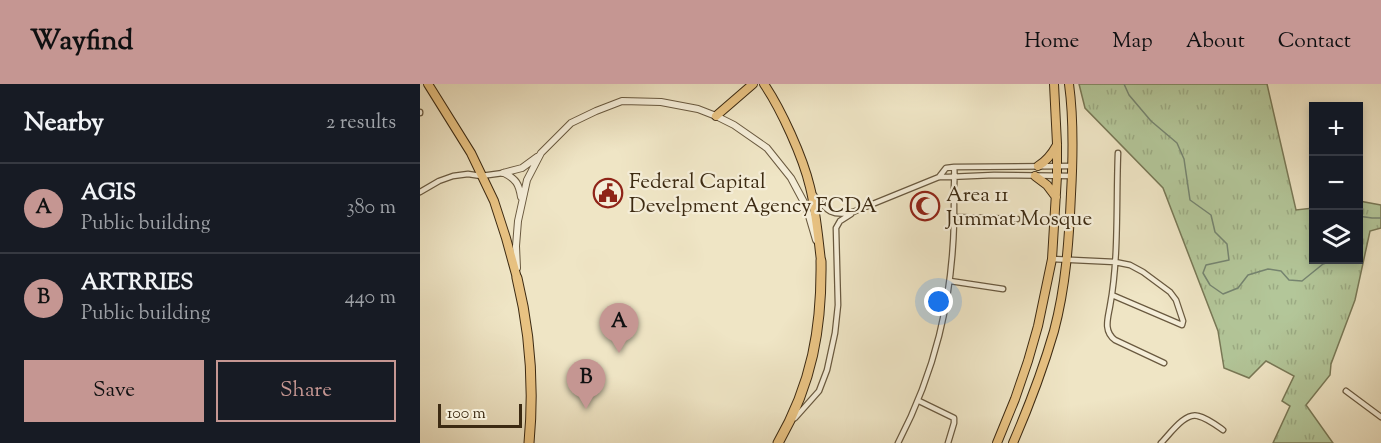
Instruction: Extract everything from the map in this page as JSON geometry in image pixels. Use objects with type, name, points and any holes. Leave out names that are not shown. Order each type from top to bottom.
[{"type":"highway","points":[[428,84],[471,153],[494,201],[506,238],[517,278],[527,333],[531,373],[529,443]]},
{"type":"highway","points":[[716,116],[753,84]]},
{"type":"highway","points":[[764,84],[789,131],[804,167],[815,208],[821,261],[821,310],[816,345],[806,382],[788,427],[778,443]]},
{"type":"main road","points":[[997,443],[1028,362],[1052,260],[1058,144],[1054,84]]},
{"type":"main road","points":[[1014,443],[1053,335],[1067,260],[1072,176],[1072,113],[1069,84]]},
{"type":"main road","points":[[1038,166],[1045,162],[1058,144]]},
{"type":"main road","points":[[1035,176],[1047,185],[1056,197]]},
{"type":"street","points":[[420,192],[453,176],[468,174],[482,176],[522,168],[532,162],[571,123],[596,111],[622,102],[661,102],[698,109],[716,116],[734,125],[767,148],[791,178],[806,206],[821,261]]},
{"type":"street","points":[[517,278],[516,246],[526,180],[541,153]]},
{"type":"street","points":[[1118,153],[1115,262],[1107,325],[1109,335],[1114,340],[1164,363]]},
{"type":"street","points":[[939,177],[946,168],[954,167],[1072,166]]},
{"type":"street","points":[[898,443],[919,401],[939,341],[950,281],[954,167]]},
{"type":"street","points":[[946,168],[948,177],[954,186]]},
{"type":"street","points":[[503,173],[513,178],[518,185],[522,204]]},
{"type":"street","points":[[811,191],[828,211],[840,215],[853,212],[939,177],[1072,176]]},
{"type":"street","points":[[788,427],[819,391],[827,370],[838,305],[836,228],[840,221],[853,212]]},
{"type":"street","points":[[954,217],[1017,219]]},
{"type":"street","points":[[1052,260],[1115,262],[1130,265],[1170,292],[1176,300],[1183,321],[1182,325],[1112,295]]},
{"type":"street","points":[[950,281],[1003,289]]},
{"type":"street","points":[[1346,391],[1381,417]]},
{"type":"street","points":[[919,401],[954,418],[948,443]]},
{"type":"street","points":[[1161,443],[1184,419],[1191,415],[1198,416],[1223,430]]},
{"type":"green space","points":[[1079,84],[1267,84],[1296,210],[1309,208],[1309,264],[1363,264],[1355,300],[1331,364],[1330,375],[1306,405],[1333,443],[1273,443],[1290,406],[1282,401],[1294,376],[1266,361],[1249,378],[1224,368],[1218,331],[1163,188],[1085,108]]},
{"type":"green space","points":[[1363,202],[1381,205],[1381,228],[1370,231],[1363,263]]},
{"type":"waterway","points":[[1124,84],[1129,95],[1151,121],[1177,143],[1184,159],[1190,200],[1211,215],[1215,232],[1227,244],[1229,260],[1206,265],[1203,273],[1210,285],[1223,294],[1238,288],[1248,275],[1268,269],[1281,271],[1289,280],[1302,281],[1323,264]]},
{"type":"waterway","points":[[1363,217],[1381,218]]},
{"type":"place","name":"Federal Capital Develpment Agency FCDA","points":[[608,193]]},
{"type":"place","name":"Area 11 Jummat Mosque","points":[[925,206]]},
{"type":"place","name":"AGIS","points":[[619,353]]},
{"type":"place","name":"ARTRRIES","points":[[586,409]]}]
